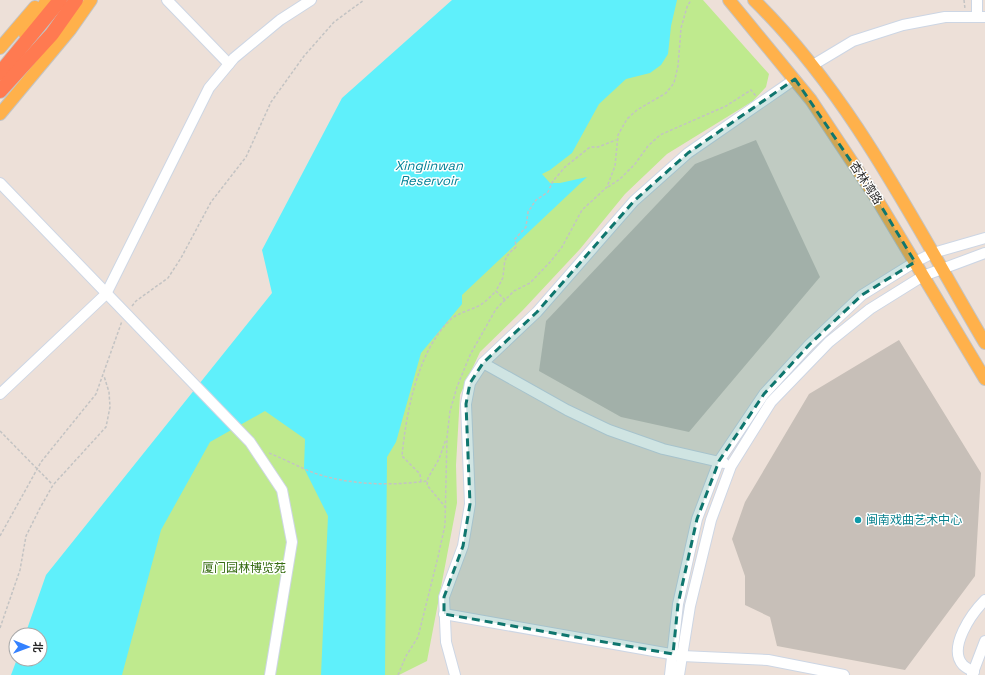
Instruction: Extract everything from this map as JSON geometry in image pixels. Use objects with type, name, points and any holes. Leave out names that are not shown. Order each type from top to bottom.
[{"type":"highway","points":[[4,74],[52,34],[76,0]]},
{"type":"highway","points":[[0,91],[4,74],[54,2]]},
{"type":"main road","points":[[0,48],[41,0]]},
{"type":"main road","points":[[0,114],[70,30],[91,0]]},
{"type":"main road","name":"杏林湾路","points":[[729,0],[795,79],[878,201],[985,379]]},
{"type":"main road","name":"杏林湾路","points":[[754,0],[782,27],[813,65],[860,133],[942,267],[985,343]]},
{"type":"main road","points":[[4,74],[70,30]]},
{"type":"street","points":[[167,0],[229,64]]},
{"type":"street","points":[[0,394],[106,294],[209,88],[229,64],[280,20],[311,0]]},
{"type":"street","points":[[813,65],[853,41],[903,25],[945,17],[981,17],[977,0]]},
{"type":"street","points":[[455,675],[446,642],[444,597],[463,546],[470,504],[466,404],[470,382],[483,363],[537,312],[634,201],[688,153],[795,79]]},
{"type":"street","points":[[0,183],[250,442],[282,490],[292,542],[270,675]]},
{"type":"street","points":[[679,675],[678,604],[697,519],[719,461],[764,394],[809,344],[862,296],[933,252],[985,238]]},
{"type":"street","points":[[670,675],[678,655],[711,520],[731,466],[771,402],[829,342],[870,309],[923,276],[942,267],[985,253]]},
{"type":"street","points":[[483,363],[567,410],[609,430],[663,449],[719,461],[731,466]]},
{"type":"street","points":[[985,600],[971,616],[960,639],[958,653],[963,665],[973,674],[985,641]]},
{"type":"street","points":[[444,614],[678,655],[768,660],[844,675]]},
{"type":"path","points":[[0,536],[37,469],[96,394],[104,376],[118,327],[126,314],[136,301],[168,278],[181,258],[211,202],[246,157],[271,102],[304,56],[334,22],[364,0]]},
{"type":"path","points":[[607,188],[620,179],[635,164],[648,146],[660,135],[726,106],[751,90],[760,103]]},
{"type":"path","points":[[421,482],[420,474],[402,456],[408,412],[425,359],[448,322],[461,312],[475,308],[487,300],[496,291],[502,278],[503,264],[507,254],[516,247],[516,239],[526,227],[528,212],[536,200],[548,192],[553,181],[565,167],[590,147],[598,147],[617,140]]},
{"type":"path","points":[[496,291],[505,300]]},
{"type":"path","points":[[0,628],[20,570],[26,536],[53,485],[106,427],[110,407],[109,392],[104,376]]},
{"type":"path","points":[[0,432],[53,485]]},
{"type":"path","points":[[446,508],[427,485],[427,481],[439,459],[447,437]]},
{"type":"path","points":[[257,453],[265,452],[314,473],[337,479],[400,484],[427,481]]},
{"type":"highlighted area","points":[[795,79],[878,201],[915,262],[862,295],[809,345],[764,394],[719,461],[697,519],[678,604],[673,654],[444,614],[444,597],[463,546],[470,504],[466,404],[470,383],[483,363],[537,312],[634,201],[688,153]]},
{"type":"green space","points":[[665,0],[703,0],[769,74],[766,87],[753,101],[667,154],[625,194],[580,249],[523,310],[480,352],[460,395],[456,465],[457,503],[427,661],[399,675],[365,675],[360,443],[445,268]]},
{"type":"green space","name":"厦门园林博览苑","points":[[239,375],[351,437],[350,675],[94,675],[174,455]]},
{"type":"water","name":"Xinglinwan Reservoir","points":[[452,0],[677,0],[671,26],[668,54],[661,65],[650,73],[626,79],[599,104],[572,153],[550,170],[542,174],[550,183],[560,183],[587,177],[462,295],[462,304],[421,353],[396,442],[387,457],[385,675],[321,675],[328,516],[304,468],[305,439],[265,411],[210,442],[161,530],[122,675],[11,675],[14,667],[48,667],[48,627],[28,627],[46,575],[272,293],[262,250],[342,98]]},
{"type":"building","points":[[756,140],[820,277],[689,432],[621,417],[539,371],[546,321],[695,164]]},
{"type":"building","name":"闽南戏曲艺术中心","points":[[899,340],[981,473],[975,576],[905,670],[777,646],[770,617],[745,605],[745,576],[732,539],[745,502],[809,394]]},
{"type":"place","name":"闽南戏曲艺术中心","points":[[858,520]]}]
